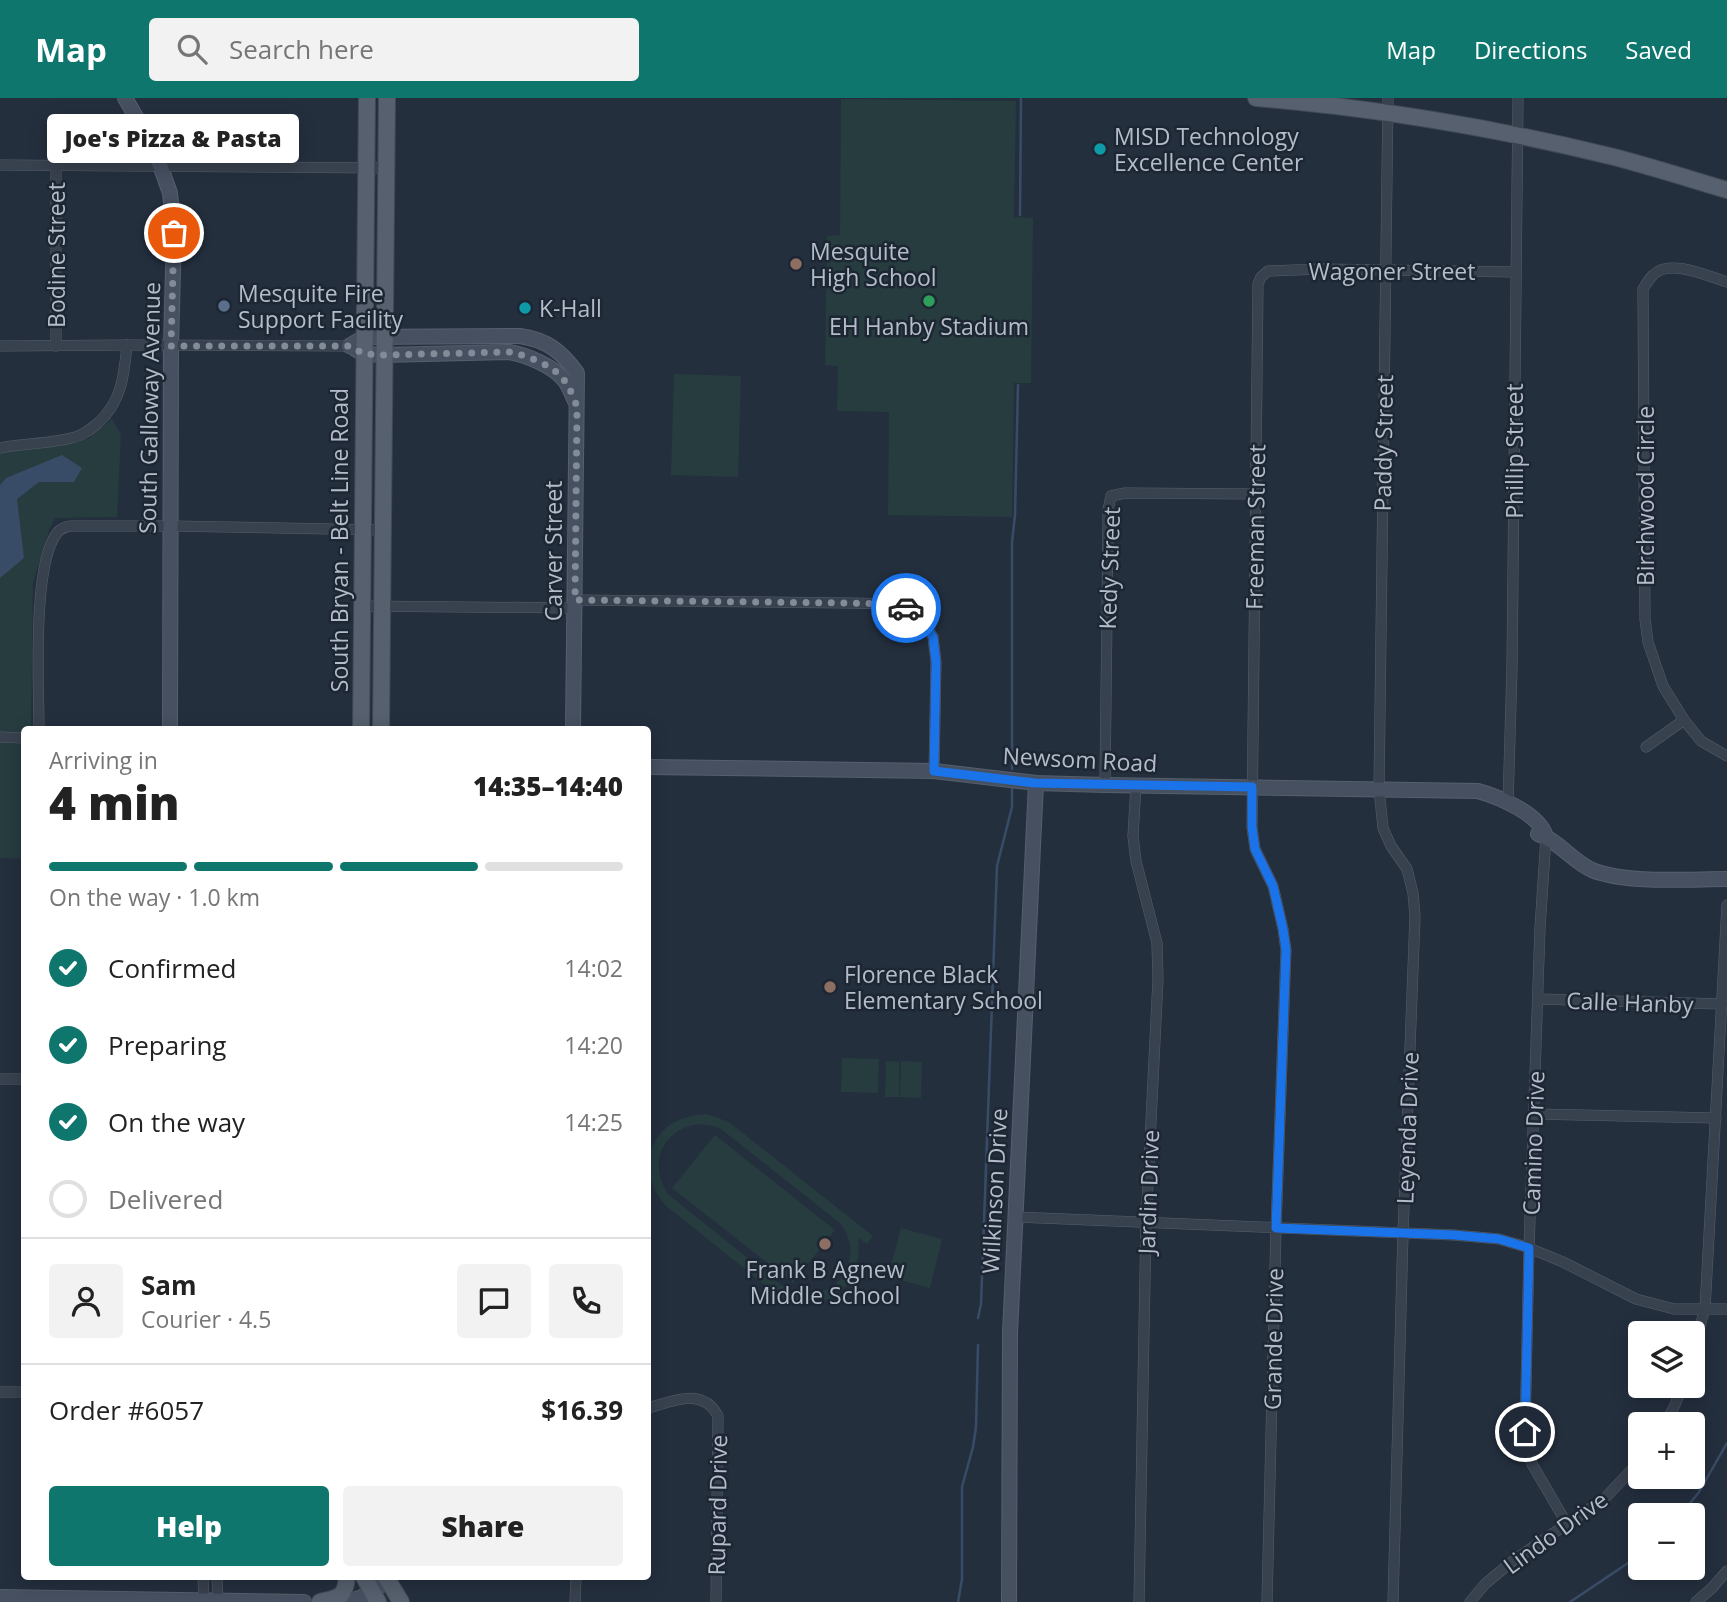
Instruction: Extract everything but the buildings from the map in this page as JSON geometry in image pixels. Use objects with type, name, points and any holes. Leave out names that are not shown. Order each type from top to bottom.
[{"type":"main road","name":"South Bryan - Belt Line Road","points":[[360,726],[363,432],[359,346],[367,98]]},
{"type":"main road","name":"South Bryan - Belt Line Road","points":[[381,726],[387,98]]},
{"type":"main road","points":[[1256,98],[1388,105],[1623,160],[1727,190]]},
{"type":"main road","points":[[363,432],[383,433]]},
{"type":"main road","points":[[361,675],[381,675]]},
{"type":"main road","points":[[320,1602],[342,1595],[346,1580]]},
{"type":"main road","points":[[388,1580],[401,1602]]},
{"type":"street","name":"South Galloway Avenue","points":[[125,98],[160,165],[170,194],[174,233],[170,726]]},
{"type":"street","name":"Phillip Street","points":[[1508,804],[1512,668],[1517,98]]},
{"type":"street","name":"Paddy Street","points":[[1379,789],[1388,105]]},
{"type":"street","points":[[0,165],[387,168]]},
{"type":"street","name":"Bodine Street","points":[[56,165],[56,346]]},
{"type":"street","name":"Birchwood Circle","points":[[1727,282],[1672,267],[1654,273],[1643,289],[1645,619],[1648,642],[1663,686],[1684,720],[1702,741],[1727,757]]},
{"type":"street","name":"Wagoner Street","points":[[1268,271],[1320,269],[1516,272]]},
{"type":"street","name":"Freeman Street","points":[[1252,787],[1258,284],[1268,271]]},
{"type":"street","points":[[0,346],[359,346],[384,338]]},
{"type":"street","name":"Carver Street","points":[[384,338],[536,338],[564,357],[577,373],[573,726]]},
{"type":"street","points":[[0,447],[76,437],[88,431],[109,413],[120,390],[127,345]]},
{"type":"street","points":[[359,346],[383,355],[509,352],[522,355],[551,369],[564,380],[577,406]]},
{"type":"street","name":"Kedy Street","points":[[1105,785],[1108,510],[1111,496],[1125,493],[1256,494]]},
{"type":"street","points":[[39,726],[39,614],[45,566],[48,550],[58,531],[64,527],[382,530]]},
{"type":"street","points":[[362,606],[848,603],[893,604],[907,608],[924,622],[933,637],[936,662],[934,771]]},
{"type":"street","points":[[1646,747],[1684,720]]},
{"type":"street","points":[[0,737],[21,738]]},
{"type":"street","name":"Newsom Road","points":[[651,766],[934,771],[1035,783],[1478,791],[1520,808],[1544,829],[1546,837],[1573,859],[1592,870],[1630,879],[1727,879]]},
{"type":"street","name":"Wilkinson Drive","points":[[1009,1602],[1010,1333],[1035,783]]},
{"type":"street","name":"Jardin Drive","points":[[1136,785],[1133,836],[1136,861],[1157,943],[1158,967],[1146,1223],[1139,1602]]},
{"type":"street","name":"Grande Drive","points":[[1252,787],[1255,849],[1273,886],[1286,950],[1267,1602]]},
{"type":"street","name":"Leyenda Drive","points":[[1379,789],[1383,828],[1391,846],[1408,869],[1415,916],[1393,1602]]},
{"type":"street","name":"Camino Drive","points":[[1546,837],[1529,1248],[1525,1432],[1532,1464],[1567,1524]]},
{"type":"street","points":[[1701,1321],[1705,1309],[1727,905]]},
{"type":"street","name":"Calle Hanby","points":[[1538,999],[1722,1004]]},
{"type":"street","points":[[0,1079],[21,1079]]},
{"type":"street","points":[[1534,1114],[1716,1118]]},
{"type":"street","points":[[1016,1217],[1499,1239],[1563,1262],[1636,1298],[1674,1308],[1727,1309]]},
{"type":"street","points":[[0,1392],[21,1392]]},
{"type":"street","name":"Rupard Drive","points":[[651,1407],[696,1398],[706,1401],[713,1408],[719,1422],[716,1602]]},
{"type":"street","name":"Lindo Drive","points":[[1470,1602],[1485,1584],[1514,1560],[1605,1498],[1628,1475]]},
{"type":"street","points":[[1696,1602],[1727,1572]]},
{"type":"street","points":[[204,1580],[211,1601]]},
{"type":"street","points":[[211,1601],[216,1580]]},
{"type":"street","points":[[346,1602],[360,1598],[386,1580]]},
{"type":"street","points":[[575,1602],[576,1580]]},
{"type":"street","points":[[0,1597],[304,1602]]},
{"type":"green space","name":"EH Hanby Stadium","points":[[841,99],[1016,101],[1014,217],[1033,218],[1031,383],[1014,383],[1012,517],[888,515],[889,412],[837,411],[838,366],[825,365],[827,236],[840,235]]},
{"type":"green space","points":[[674,374],[741,376],[738,477],[671,475]]},
{"type":"green space","points":[[112,419],[121,435],[117,517],[55,518],[48,533],[33,583],[31,726],[21,726],[21,859],[0,858],[0,452],[88,439]]},
{"type":"green space","points":[[842,1058],[879,1059],[878,1093],[841,1092]]},
{"type":"green space","points":[[886,1061],[899,1062],[899,1097],[885,1097]]},
{"type":"green space","points":[[901,1061],[922,1062],[921,1098],[900,1097]]},
{"type":"green space","points":[[706,1114],[730,1123],[873,1236],[867,1244],[858,1238],[858,1256],[847,1285],[824,1301],[809,1303],[793,1301],[776,1294],[665,1205],[655,1190],[651,1177],[651,1152],[661,1133],[672,1123]],"holes":[[[699,1124],[721,1129],[840,1223],[848,1238],[848,1267],[830,1288],[817,1293],[802,1294],[786,1289],[668,1194],[659,1171],[659,1160],[667,1141],[686,1127]]]},
{"type":"green space","points":[[715,1135],[835,1230],[793,1283],[672,1188]]},
{"type":"green space","points":[[901,1228],[942,1239],[930,1288],[888,1277]]},
{"type":"water","points":[[62,455],[82,468],[74,482],[39,482],[17,499],[24,558],[0,578],[0,485],[6,478]]},
{"type":"waterway","points":[[1020,215],[1021,99]]},
{"type":"waterway","points":[[1012,769],[1012,542],[1018,385]]},
{"type":"waterway","points":[[978,1318],[981,1304],[997,866],[1012,807],[1012,789]]},
{"type":"waterway","points":[[958,1602],[962,1579],[962,1487],[976,1427],[978,1345]]},
{"type":"waterway","points":[[1690,1503],[1727,1443]]},
{"type":"waterway","points":[[1570,1602],[1628,1563]]},
{"type":"way so far","points":[[174,233],[171,346],[349,346],[364,354],[383,355],[509,352],[534,360],[564,380],[577,406],[575,600],[893,604],[906,608]]},
{"type":"place","name":"MISD Technology Excellence Center","points":[[1100,149]]},
{"type":"place","name":"Joe's Pizza & Pasta","points":[[174,233]]},
{"type":"place","name":"Mesquite High School","points":[[796,264]]},
{"type":"place","name":"EH Hanby Stadium","points":[[929,301]]},
{"type":"place","name":"Mesquite Fire Support Facility","points":[[224,306]]},
{"type":"place","name":"K-Hall","points":[[525,308]]},
{"type":"place","name":"Florence Black Elementary School","points":[[830,987]]},
{"type":"place","name":"Frank B Agnew Middle School","points":[[825,1244]]},
{"type":"route","points":[[906,608],[924,622],[933,637],[936,662],[934,771],[1035,783],[1252,787],[1255,849],[1273,886],[1286,950],[1276,1228],[1454,1235],[1499,1239],[1529,1248],[1525,1432]]}]
